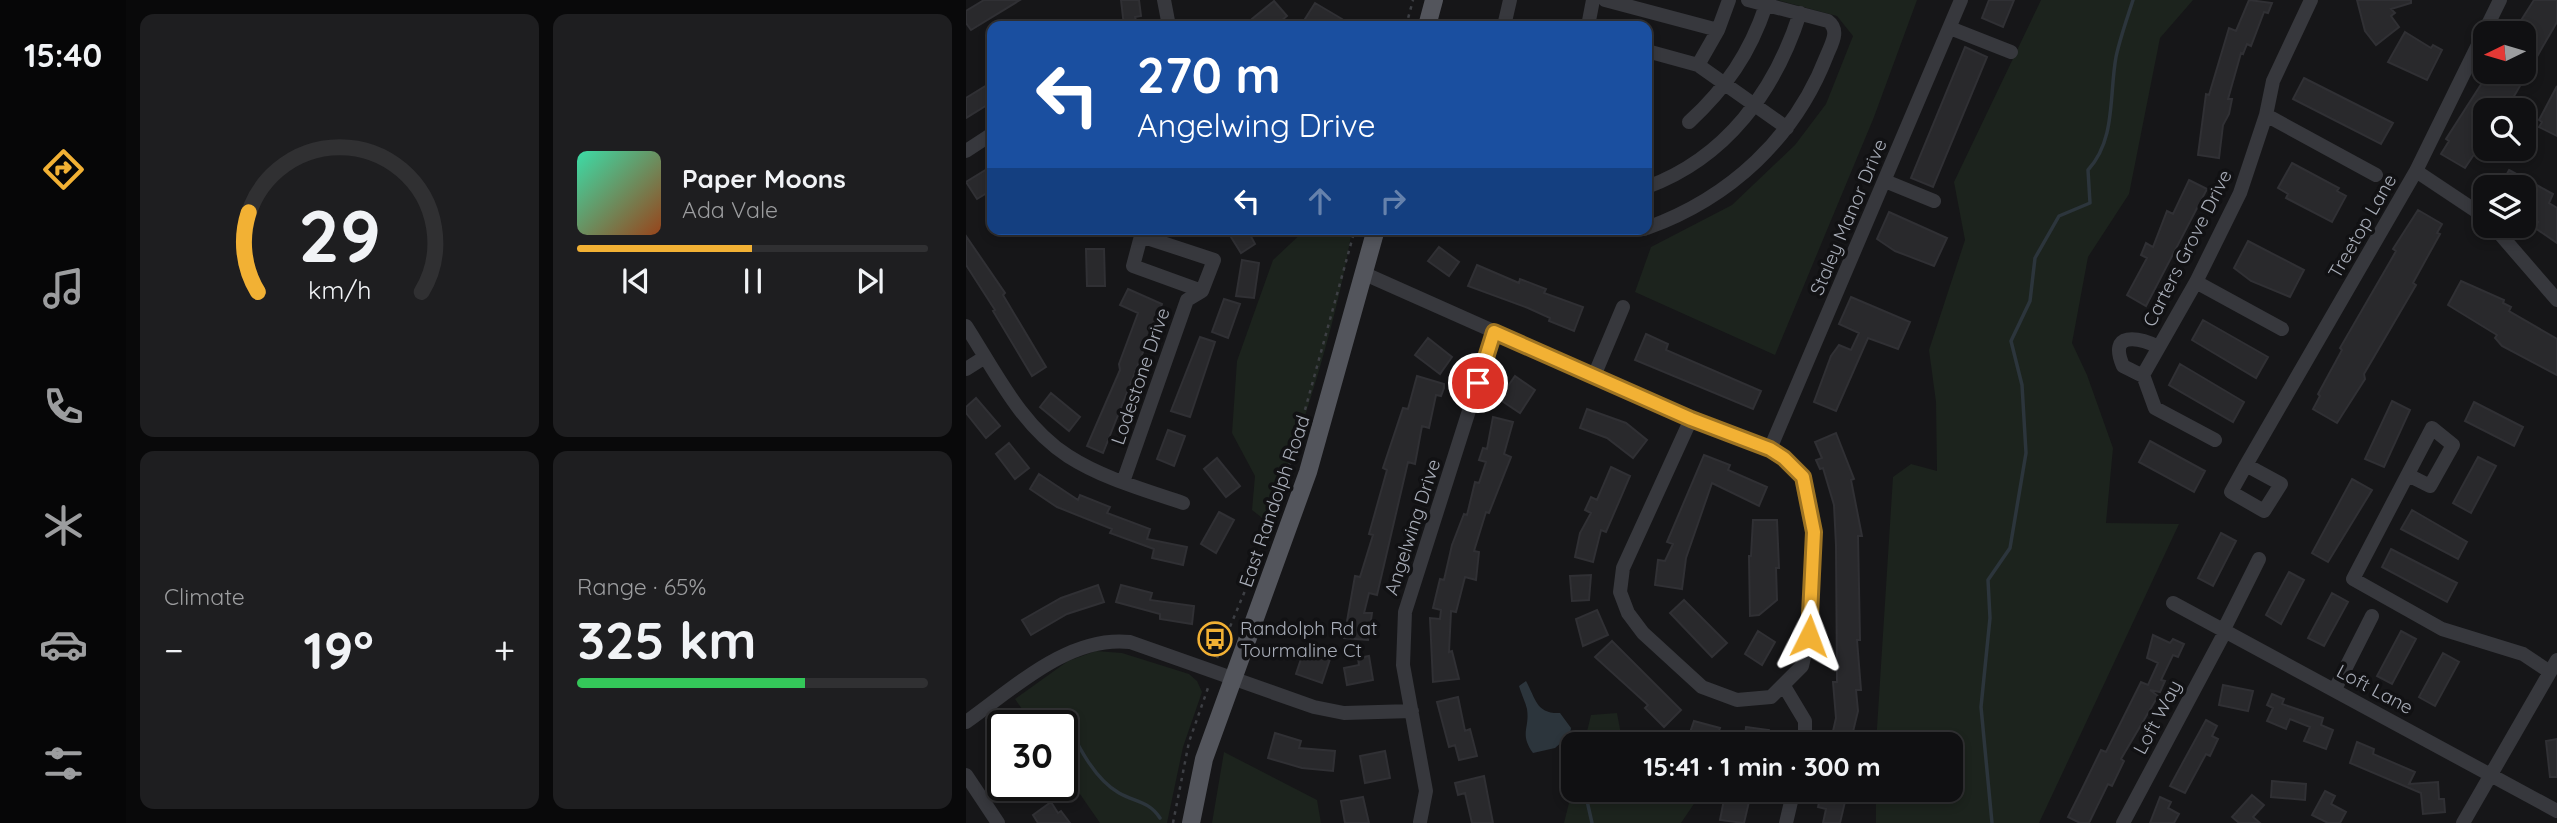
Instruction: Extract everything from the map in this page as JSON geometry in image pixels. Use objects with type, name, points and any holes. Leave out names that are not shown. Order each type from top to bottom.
[{"type":"main road","points":[[1428,21],[1434,0]]},
{"type":"main road","name":"East Randolph Road","points":[[1191,823],[1204,759],[1308,472],[1375,235]]},
{"type":"street","points":[[1164,0],[1168,21]]},
{"type":"street","points":[[1505,21],[1510,0]]},
{"type":"street","points":[[1589,21],[1593,0]]},
{"type":"street","points":[[1605,0],[1718,30]]},
{"type":"street","points":[[1698,65],[1718,30],[1730,0]]},
{"type":"street","points":[[1652,227],[1682,216],[1752,168],[1787,128],[1816,82],[1835,34],[1834,25],[1829,21],[1748,0]]},
{"type":"street","name":"Staley Manor Drive","points":[[1770,449],[1961,0]]},
{"type":"street","name":"Carters Grove Drive","points":[[2143,376],[2196,282],[2240,193],[2266,114],[2273,81],[2311,0]]},
{"type":"street","name":"Treetop Lane","points":[[2246,465],[2416,171],[2500,0]]},
{"type":"street","points":[[1689,122],[1727,83],[1755,38],[1766,5]]},
{"type":"street","points":[[1652,185],[1681,172],[1710,153],[1734,130],[1774,77],[1800,13]]},
{"type":"street","points":[[1950,28],[2011,52]]},
{"type":"street","points":[[1652,52],[1698,65],[1787,128]]},
{"type":"street","points":[[2266,114],[2376,175]]},
{"type":"street","points":[[966,151],[987,137]]},
{"type":"street","points":[[2416,171],[2473,209]]},
{"type":"street","points":[[1885,181],[1934,201]]},
{"type":"street","name":"Lodestone Drive","points":[[1123,482],[1188,300],[1202,291],[1214,260],[1141,236],[1133,266],[1202,291]]},
{"type":"street","points":[[2503,238],[2557,300]]},
{"type":"street","points":[[1365,274],[1691,419],[1770,449],[1803,477],[1814,532],[1809,636],[1802,666],[1771,697],[1737,700],[1702,687],[1643,633],[1628,614],[1620,592],[1623,568],[1691,419]]},
{"type":"street","points":[[2196,282],[2282,329]]},
{"type":"street","points":[[1594,376],[1623,307]]},
{"type":"street","points":[[966,326],[1019,409],[1045,439],[1069,457],[1123,482],[1182,503]]},
{"type":"street","name":"Angelwing Drive","points":[[1420,822],[1426,791],[1403,665],[1405,612],[1494,332]]},
{"type":"street","points":[[2159,347],[2139,338],[2128,338],[2121,345],[2118,355],[2123,366],[2143,376],[2155,408],[2215,440]]},
{"type":"street","points":[[966,369],[985,357]]},
{"type":"street","points":[[2408,475],[2353,579],[2442,629],[2524,654],[2553,666],[2463,823]]},
{"type":"street","name":"Loft Way","points":[[2123,823],[2259,559]]},
{"type":"street","name":"Loft Lane","points":[[2173,603],[2557,811]]},
{"type":"street","points":[[2336,690],[2372,616]]},
{"type":"street","points":[[966,722],[1062,657],[1097,642],[1130,642],[1314,707],[1344,713],[1412,711]]},
{"type":"street","points":[[1784,686],[1805,721],[1805,732]]},
{"type":"street","points":[[966,775],[998,823]]},
{"type":"street","points":[[1786,823],[1791,802]]},
{"type":"path","points":[[1407,21],[1413,0]]},
{"type":"path","points":[[1173,823],[1189,742],[1213,672],[1252,574],[1292,457],[1353,235]]},
{"type":"shaded area","points":[[1777,0],[1917,0],[1874,117],[1775,355],[1635,292],[1651,247],[1732,205],[1795,145],[1826,104],[1853,36],[1837,16]]},
{"type":"shaded area","points":[[2041,0],[2193,0],[2160,38],[2129,194],[2088,257],[2072,343],[2087,375],[2113,448],[2106,523],[2179,524],[2039,823],[1876,823],[1876,802],[1963,802],[1963,732],[1877,732],[1893,477],[1911,464],[1937,471],[1936,402],[1929,350],[1965,240],[1954,182]]},
{"type":"shaded area","points":[[1300,235],[1351,235],[1327,341],[1270,524],[1252,510],[1255,476],[1232,433],[1237,361],[1273,260]]},
{"type":"shaded area","points":[[1096,651],[1122,653],[1189,674],[1197,681],[1202,692],[1183,747],[1167,823],[1100,823],[1078,791],[1078,710],[1023,710],[1015,699],[1068,661]]},
{"type":"shaded area","points":[[1526,681],[1541,708],[1560,713],[1571,728],[1570,732],[1561,732],[1561,743],[1555,748],[1533,753],[1526,736],[1528,716],[1519,686]]},
{"type":"shaded area","points":[[1617,713],[1621,732],[1587,732],[1591,715]]},
{"type":"shaded area","points":[[1224,752],[1317,800],[1321,823],[1212,823]]},
{"type":"shaded area","points":[[1569,802],[1695,802],[1681,823],[1564,823]]},
{"type":"building","points":[[984,0],[1020,0],[971,30],[966,23],[966,11]]},
{"type":"building","points":[[1121,0],[1139,0],[1141,16],[1135,17],[1136,21],[1123,21]]},
{"type":"building","points":[[1989,0],[2014,0],[2003,27],[1982,18]]},
{"type":"building","points":[[2249,0],[2272,3],[2268,13],[2264,12],[2251,46],[2247,44],[2243,54],[2241,53],[2228,99],[2232,99],[2223,125],[2219,158],[2198,155],[2206,94],[2209,95],[2229,28],[2236,31]]},
{"type":"building","points":[[2357,0],[2411,0],[2411,3],[2391,9],[2395,13],[2391,16],[2399,27],[2376,45],[2365,31]]},
{"type":"building","points":[[2534,0],[2557,0],[2557,22],[2536,58],[2536,21],[2521,21]]},
{"type":"building","points":[[1274,1],[1287,16],[1281,21],[1252,19]]},
{"type":"building","points":[[1315,3],[1342,19],[1308,21],[1305,19]]},
{"type":"building","points":[[2405,32],[2431,48],[2433,45],[2442,50],[2427,80],[2388,62]]},
{"type":"building","points":[[1965,47],[1987,57],[1933,187],[1911,178]]},
{"type":"building","points":[[2304,78],[2393,123],[2381,144],[2293,99]]},
{"type":"building","points":[[2481,84],[2521,84],[2513,98],[2473,98],[2473,156],[2465,168],[2441,154],[2449,141],[2446,139]]},
{"type":"building","points":[[987,85],[987,105],[966,118],[966,98]]},
{"type":"building","points":[[2557,86],[2557,136],[2539,127],[2542,122],[2539,120]]},
{"type":"building","points":[[2292,163],[2339,188],[2337,191],[2346,196],[2332,222],[2286,198],[2288,194],[2278,188]]},
{"type":"building","points":[[987,169],[987,193],[977,199],[966,182]]},
{"type":"building","points":[[2189,180],[2207,189],[2146,306],[2127,295],[2147,258],[2141,255],[2146,243],[2153,247],[2167,211],[2173,214]]},
{"type":"building","points":[[2536,185],[2553,194],[2549,203],[2557,208],[2557,243],[2536,229]]},
{"type":"building","points":[[2418,210],[2442,224],[2437,233],[2440,234],[2413,283],[2416,285],[2364,374],[2365,379],[2337,423],[2313,409],[2320,396],[2318,394],[2342,350],[2340,348],[2396,251],[2393,249]]},
{"type":"building","points":[[1889,212],[1947,238],[1934,266],[1895,251],[1877,239]]},
{"type":"building","points":[[1230,235],[1250,235],[1255,244],[1241,253]]},
{"type":"building","points":[[966,236],[1005,293],[1003,295],[1046,367],[1032,376],[966,265]]},
{"type":"building","points":[[2248,241],[2304,270],[2290,297],[2251,281],[2234,268]]},
{"type":"building","points":[[1439,247],[1459,262],[1449,276],[1428,261]]},
{"type":"building","points":[[1086,249],[1104,249],[1105,286],[1087,286]]},
{"type":"building","points":[[1242,260],[1259,263],[1254,298],[1236,296]]},
{"type":"building","points":[[1477,265],[1519,283],[1520,279],[1546,289],[1544,293],[1583,307],[1574,331],[1549,321],[1550,318],[1528,308],[1468,286]]},
{"type":"building","points":[[2461,281],[2504,300],[2503,303],[2511,307],[2509,311],[2557,339],[2557,375],[2502,346],[2495,338],[2497,335],[2448,305]]},
{"type":"building","points":[[1128,289],[1162,304],[1103,453],[1087,446],[1120,370],[1119,364],[1138,313],[1120,305]]},
{"type":"building","points":[[1851,297],[1910,322],[1898,349],[1868,338],[1836,411],[1814,402],[1831,356],[1839,345],[1851,350],[1859,333],[1839,324]]},
{"type":"building","points":[[1224,299],[1240,304],[1228,338],[1212,332]]},
{"type":"building","points":[[2203,320],[2268,357],[2256,378],[2192,340]]},
{"type":"building","points":[[1646,334],[1668,344],[1666,350],[1761,391],[1753,409],[1635,360]]},
{"type":"building","points":[[1200,337],[1215,342],[1190,417],[1171,411]]},
{"type":"building","points":[[1428,338],[1452,357],[1440,374],[1415,355]]},
{"type":"building","points":[[2180,364],[2244,402],[2233,422],[2169,385]]},
{"type":"building","points":[[1417,376],[1444,384],[1444,388],[1441,396],[1436,395],[1429,428],[1422,426],[1415,464],[1408,462],[1377,595],[1369,593],[1364,613],[1372,613],[1368,640],[1344,638],[1355,576],[1360,577],[1373,535],[1369,534],[1387,470],[1383,468],[1403,408],[1408,409]]},
{"type":"building","points":[[1515,376],[1535,390],[1520,413],[1499,399]]},
{"type":"building","points":[[1051,393],[1080,417],[1069,431],[1040,407]]},
{"type":"building","points":[[976,398],[1000,426],[986,438],[966,413],[966,407]]},
{"type":"building","points":[[2392,401],[2410,410],[2384,467],[2365,459]]},
{"type":"building","points":[[2474,402],[2523,427],[2514,446],[2465,421]]},
{"type":"building","points":[[1587,409],[1626,423],[1647,440],[1633,458],[1607,438],[1580,428]]},
{"type":"building","points":[[1493,417],[1513,422],[1504,454],[1511,457],[1489,513],[1486,512],[1474,551],[1479,552],[1476,580],[1465,577],[1456,612],[1451,611],[1449,652],[1452,651],[1459,679],[1433,682],[1430,618],[1440,619],[1441,610],[1433,608],[1440,579],[1444,580],[1452,545],[1464,514],[1467,515],[1475,482],[1479,483],[1486,462],[1479,460],[1483,448],[1487,449]]},
{"type":"building","points":[[1168,430],[1185,436],[1174,466],[1157,459]]},
{"type":"building","points":[[1836,433],[1854,479],[1851,480],[1862,536],[1858,536],[1860,640],[1857,640],[1861,690],[1856,690],[1858,711],[1853,732],[1833,732],[1836,718],[1833,682],[1837,682],[1834,505],[1823,468],[1820,469],[1816,460],[1822,458],[1815,442]]},
{"type":"building","points":[[2150,441],[2205,471],[2194,492],[2139,462]]},
{"type":"building","points":[[1009,443],[1029,468],[1015,479],[996,454]]},
{"type":"building","points":[[1704,455],[1730,465],[1728,470],[1767,487],[1759,506],[1712,483],[1686,558],[1682,589],[1655,585],[1658,560],[1665,561],[1673,544],[1667,542]]},
{"type":"building","points":[[2478,457],[2496,466],[2471,513],[2453,503]]},
{"type":"building","points":[[1217,458],[1240,486],[1226,497],[1204,469]]},
{"type":"building","points":[[1611,467],[1630,476],[1606,532],[1601,530],[1593,562],[1575,557],[1580,533],[1591,513],[1585,510],[1591,497],[1597,500]]},
{"type":"building","points":[[1039,474],[1078,500],[1080,495],[1110,507],[1107,513],[1150,529],[1147,539],[1187,547],[1183,565],[1152,558],[1154,549],[1110,533],[1112,529],[1057,507],[1030,489]]},
{"type":"building","points":[[2352,479],[2372,490],[2328,562],[2312,553]]},
{"type":"building","points":[[2412,510],[2467,542],[2458,559],[2401,529]]},
{"type":"building","points":[[1219,512],[1234,520],[1216,553],[1201,544]]},
{"type":"building","points":[[1753,520],[1777,520],[1779,568],[1776,568],[1777,600],[1759,615],[1750,616],[1749,556]]},
{"type":"building","points":[[2221,533],[2236,541],[2213,586],[2198,578]]},
{"type":"building","points":[[2391,549],[2457,583],[2447,602],[2382,567]]},
{"type":"building","points":[[2289,572],[2304,580],[2281,624],[2266,615]]},
{"type":"building","points":[[1591,575],[1589,600],[1572,601],[1570,576]]},
{"type":"building","points":[[1098,585],[1104,602],[1067,614],[1031,635],[1022,620],[1061,598]]},
{"type":"building","points":[[1121,585],[1152,593],[1150,600],[1194,606],[1192,624],[1160,619],[1160,614],[1116,602]]},
{"type":"building","points":[[2332,593],[2348,602],[2324,646],[2308,638]]},
{"type":"building","points":[[1684,600],[1727,643],[1712,657],[1670,613]]},
{"type":"building","points":[[1597,610],[1608,635],[1583,646],[1576,619]]},
{"type":"building","points":[[1758,631],[1775,642],[1762,665],[1745,654]]},
{"type":"building","points":[[2401,631],[2416,639],[2392,684],[2377,676]]},
{"type":"building","points":[[2153,635],[2170,643],[2173,639],[2184,644],[2178,657],[2173,655],[2161,680],[2165,681],[2160,692],[2150,690],[2158,696],[2121,759],[2124,761],[2112,786],[2108,784],[2089,823],[2080,823],[2068,817],[2101,750],[2106,752],[2141,682],[2148,685],[2158,663],[2147,658]]},
{"type":"building","points":[[1612,641],[1681,710],[1664,727],[1645,708],[1648,705],[1595,657]]},
{"type":"building","points":[[1304,650],[1330,659],[1322,683],[1296,674]]},
{"type":"building","points":[[2443,653],[2459,662],[2435,706],[2419,697]]},
{"type":"building","points":[[1369,656],[1373,680],[1347,685],[1344,668],[1359,665],[1358,658]]},
{"type":"building","points":[[2223,685],[2253,691],[2248,711],[2219,705]]},
{"type":"building","points":[[2272,694],[2284,699],[2282,704],[2323,718],[2321,725],[2333,730],[2326,749],[2304,741],[2310,727],[2290,719],[2286,729],[2267,721],[2273,708],[2267,705]]},
{"type":"building","points":[[1458,697],[1465,731],[1470,729],[1477,756],[1459,760],[1455,745],[1449,747],[1437,702]]},
{"type":"building","points":[[2206,720],[2217,726],[2212,736],[2218,739],[2210,756],[2206,754],[2185,793],[2170,786]]},
{"type":"building","points":[[1694,721],[1720,728],[1718,732],[1690,732]]},
{"type":"building","points":[[1746,727],[1769,730],[1769,732],[1745,732]]},
{"type":"building","points":[[1275,733],[1301,741],[1299,748],[1335,751],[1333,771],[1302,768],[1268,758]]},
{"type":"building","points":[[2557,739],[2557,777],[2550,777],[2546,741]]},
{"type":"building","points":[[2357,742],[2374,749],[2373,754],[2415,772],[2409,784],[2438,782],[2439,799],[2444,799],[2445,812],[2423,814],[2421,793],[2350,763]]},
{"type":"building","points":[[1385,751],[1390,778],[1365,783],[1360,756]]},
{"type":"building","points":[[1484,776],[1493,823],[1472,823],[1465,793],[1458,795],[1455,783]]},
{"type":"building","points":[[2272,781],[2306,784],[2305,800],[2271,797]]},
{"type":"building","points":[[2325,791],[2335,796],[2331,804],[2346,812],[2340,823],[2328,823],[2312,815]]},
{"type":"building","points":[[2252,795],[2264,805],[2253,817],[2260,823],[2239,823],[2232,817]]},
{"type":"building","points":[[1363,797],[1369,823],[1345,823],[1341,801]]},
{"type":"building","points":[[2160,797],[2171,802],[2168,808],[2179,814],[2174,823],[2150,823]]},
{"type":"building","points":[[1051,802],[1058,813],[1061,811],[1070,823],[1038,823],[1033,815]]},
{"type":"building","points":[[1723,802],[1749,802],[1744,823],[1720,820]]},
{"type":"building","points":[[1819,802],[1845,802],[1840,823],[1823,823],[1826,809],[1818,807]]},
{"type":"waterway","points":[[1992,823],[1981,707],[1990,618],[1988,580],[2010,548],[2026,453],[2022,385],[2011,341],[2030,301],[2035,258],[2059,216],[2090,203],[2088,170],[2097,158],[2107,131],[2116,57],[2133,0]]},
{"type":"waterway","points":[[1078,746],[1092,768],[1109,786],[1151,808],[1160,818]]},
{"type":"waterway","points":[[1587,802],[1592,823]]},
{"type":"place","name":"Randolph Rd at Tourmaline Ct","points":[[1215,639]]},
{"type":"route","points":[[1478,383],[1494,332],[1691,419],[1770,449],[1784,458],[1803,477],[1814,532],[1809,636]]}]
